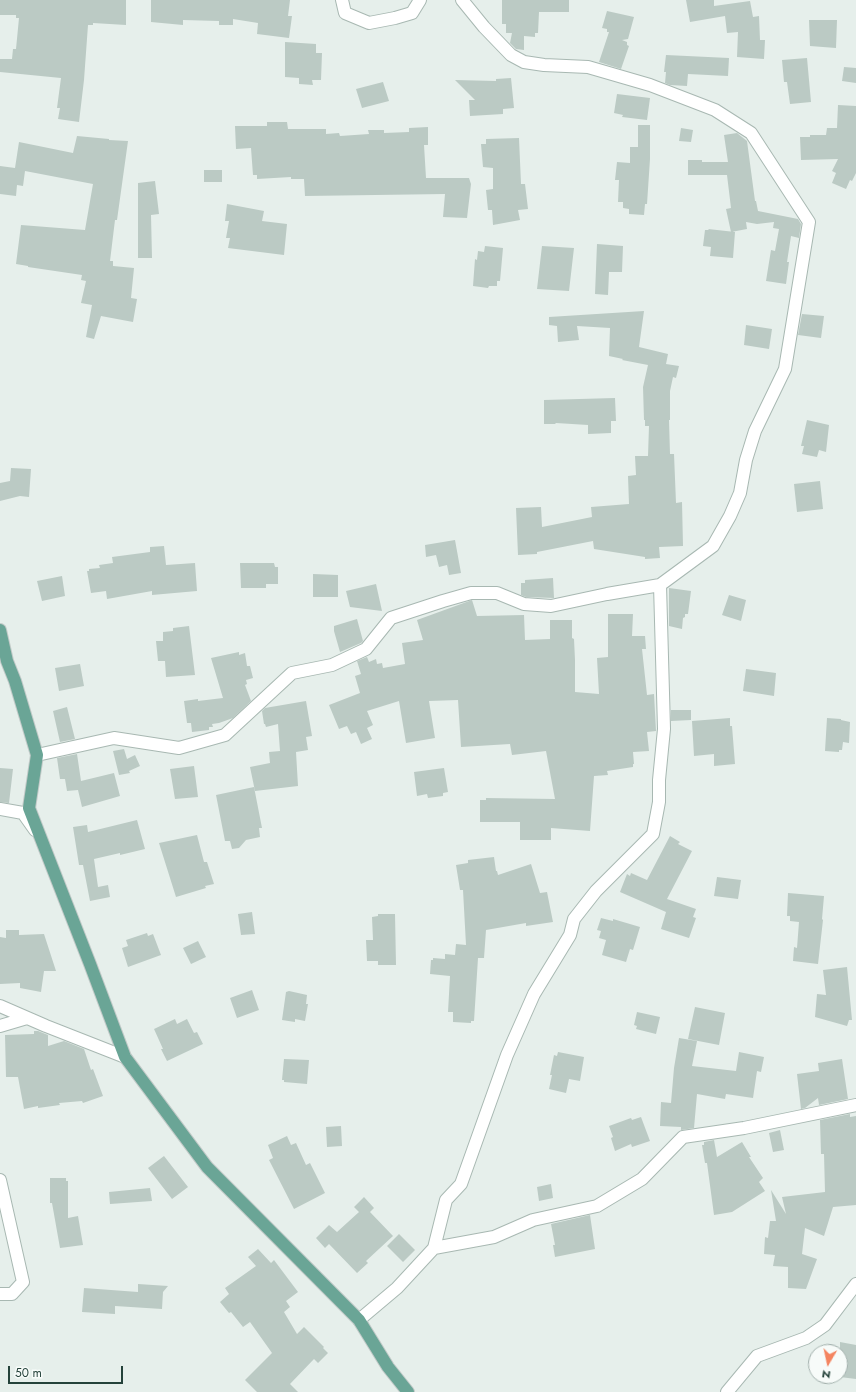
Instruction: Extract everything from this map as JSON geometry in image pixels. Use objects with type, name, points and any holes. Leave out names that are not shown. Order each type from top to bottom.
[{"type":"main road","points":[[0,630],[7,661],[15,681],[37,755],[29,808],[125,1057],[207,1167],[359,1320],[388,1367],[408,1392]]},
{"type":"street","points":[[342,0],[345,13],[369,23],[396,18],[412,13],[420,0]]},
{"type":"street","points":[[37,755],[114,738],[179,748],[224,735],[292,673],[332,665],[366,649],[391,618],[443,600],[471,594],[497,593],[524,604],[551,606],[660,585],[713,546],[730,516],[740,493],[746,460],[755,431],[784,369],[809,222],[751,133],[714,110],[650,85],[588,67],[544,65],[524,62],[511,55],[484,27],[462,0]]},
{"type":"street","points":[[359,1320],[397,1288],[434,1248],[446,1200],[461,1184],[507,1055],[534,994],[570,935],[574,919],[596,891],[653,834],[659,802],[658,780],[664,729],[660,585]]},
{"type":"street","points":[[0,809],[23,813],[40,838]]},
{"type":"street","points":[[0,1006],[125,1057]]},
{"type":"street","points":[[0,1026],[27,1018]]},
{"type":"street","points":[[434,1248],[494,1237],[534,1220],[597,1206],[642,1179],[683,1137],[744,1128],[856,1105]]},
{"type":"street","points":[[0,1180],[22,1282],[12,1294],[0,1294]]},
{"type":"street","points":[[727,1392],[757,1356],[806,1338],[825,1325],[856,1284]]},
{"type":"building","points":[[0,0],[126,0],[126,25],[93,23],[93,25],[88,25],[79,122],[58,119],[60,108],[57,108],[61,78],[0,72],[0,59],[12,59],[13,49],[16,49],[19,18],[16,18],[16,15],[0,15]]},
{"type":"building","points":[[151,0],[290,0],[288,16],[292,16],[289,38],[257,34],[258,23],[233,19],[233,25],[219,25],[219,21],[183,20],[183,25],[151,22]]},
{"type":"building","points":[[502,0],[569,0],[569,12],[539,12],[538,33],[535,33],[535,37],[524,36],[524,50],[516,49],[510,43],[512,33],[506,33],[506,24],[502,24]]},
{"type":"building","points":[[686,0],[714,0],[714,6],[750,1],[753,17],[759,16],[760,40],[765,40],[764,59],[737,57],[738,32],[727,33],[725,16],[690,22]]},
{"type":"building","points":[[607,11],[634,17],[628,39],[622,40],[627,42],[627,45],[629,46],[621,69],[599,62],[609,32],[607,32],[607,29],[602,28]]},
{"type":"building","points":[[809,20],[837,20],[836,48],[810,46]]},
{"type":"building","points":[[285,42],[316,44],[316,53],[322,53],[321,80],[312,80],[313,85],[299,84],[299,78],[285,77]]},
{"type":"building","points":[[666,55],[729,58],[728,76],[688,74],[687,86],[670,85],[665,83],[666,72],[664,72]]},
{"type":"building","points":[[807,58],[811,102],[790,104],[787,82],[784,82],[782,60]]},
{"type":"building","points":[[844,67],[856,68],[856,83],[842,81]]},
{"type":"building","points":[[511,78],[514,108],[503,109],[503,114],[470,116],[469,100],[475,100],[455,80],[496,81],[496,79]]},
{"type":"building","points":[[383,82],[389,101],[362,108],[356,89]]},
{"type":"building","points":[[617,94],[650,98],[647,120],[622,117],[623,115],[614,113]]},
{"type":"building","points":[[838,105],[856,106],[856,173],[852,181],[850,180],[846,189],[832,183],[836,173],[832,171],[838,159],[801,160],[800,137],[810,137],[810,135],[826,135],[827,128],[837,128]]},
{"type":"building","points":[[267,122],[287,122],[288,129],[326,129],[326,134],[339,133],[340,136],[369,134],[368,130],[384,130],[384,133],[409,132],[409,128],[428,127],[428,145],[424,145],[426,178],[469,178],[471,184],[467,218],[443,217],[445,194],[305,196],[304,179],[291,179],[291,177],[257,179],[257,175],[253,175],[251,148],[236,149],[235,126],[267,126]]},
{"type":"building","points":[[638,125],[650,125],[650,159],[647,204],[645,204],[644,215],[629,214],[629,209],[623,208],[623,202],[618,202],[619,180],[615,180],[617,162],[630,163],[630,147],[638,147]]},
{"type":"building","points":[[681,128],[693,130],[691,142],[679,141]]},
{"type":"building","points":[[737,133],[747,141],[755,201],[758,211],[798,219],[801,224],[799,238],[791,236],[787,262],[789,262],[786,284],[766,281],[771,250],[775,251],[779,229],[773,228],[774,222],[757,224],[746,222],[747,229],[731,232],[726,209],[731,208],[727,175],[688,175],[688,160],[702,160],[702,162],[728,162],[724,135]]},
{"type":"building","points":[[77,136],[128,141],[110,261],[113,261],[113,266],[134,268],[131,298],[137,299],[133,322],[101,316],[94,339],[86,337],[92,305],[81,303],[86,281],[81,280],[82,275],[16,264],[21,225],[85,230],[93,184],[25,171],[23,186],[17,185],[16,196],[0,194],[0,166],[15,168],[19,142],[73,153]]},
{"type":"building","points":[[519,138],[521,184],[525,184],[528,209],[518,210],[520,220],[493,225],[492,210],[488,210],[486,190],[493,189],[493,168],[483,167],[481,144],[486,144],[486,139]]},
{"type":"building","points":[[204,170],[222,170],[222,182],[204,182]]},
{"type":"building","points":[[155,181],[159,214],[151,215],[152,258],[138,258],[138,183]]},
{"type":"building","points":[[227,204],[264,211],[262,221],[287,224],[284,255],[228,248],[230,238],[226,238],[229,221],[225,221]]},
{"type":"building","points":[[708,229],[735,232],[733,258],[710,256],[711,247],[703,246],[705,230],[709,230]]},
{"type":"building","points":[[597,244],[623,246],[622,272],[609,272],[608,295],[595,294]]},
{"type":"building","points":[[485,246],[503,248],[500,281],[497,281],[497,286],[489,286],[488,288],[473,286],[475,259],[477,260],[478,251],[484,252]]},
{"type":"building","points":[[542,246],[574,248],[569,291],[537,289]]},
{"type":"building","points":[[644,311],[639,347],[668,354],[666,364],[679,366],[676,378],[673,377],[670,391],[669,420],[670,454],[674,454],[676,503],[682,502],[683,546],[659,547],[660,558],[645,559],[645,557],[594,549],[593,541],[537,552],[537,554],[518,555],[516,508],[541,507],[542,527],[592,517],[591,507],[629,504],[628,476],[636,475],[635,456],[648,456],[649,426],[645,426],[644,420],[643,387],[648,365],[609,356],[610,328],[577,326],[579,340],[558,342],[557,326],[549,325],[549,317]]},
{"type":"building","points":[[802,314],[824,316],[821,338],[798,335]]},
{"type":"building","points":[[746,325],[772,329],[769,349],[744,345]]},
{"type":"building","points":[[615,398],[616,421],[611,421],[611,433],[588,434],[588,425],[556,423],[544,424],[544,400]]},
{"type":"building","points":[[807,420],[829,425],[826,452],[819,450],[817,457],[802,454],[804,446],[801,446]]},
{"type":"building","points":[[11,468],[31,469],[29,497],[20,496],[0,501],[0,483],[10,481]]},
{"type":"building","points":[[820,481],[823,509],[797,512],[794,484]]},
{"type":"building","points":[[455,540],[461,573],[449,575],[447,565],[439,567],[436,555],[426,557],[425,545]]},
{"type":"building","points":[[164,546],[166,565],[195,563],[197,591],[152,595],[152,591],[107,599],[106,591],[91,593],[87,571],[89,571],[89,569],[100,568],[99,565],[113,563],[112,557],[150,552],[150,547]]},
{"type":"building","points":[[240,563],[274,563],[275,567],[278,567],[278,584],[266,584],[266,588],[241,588]]},
{"type":"building","points":[[313,574],[338,575],[338,597],[313,597]]},
{"type":"building","points":[[62,576],[65,596],[42,601],[37,581]]},
{"type":"building","points":[[553,578],[554,598],[526,597],[521,595],[521,583],[525,583],[525,580]]},
{"type":"building","points":[[376,584],[382,611],[350,607],[346,591]]},
{"type":"building","points":[[669,588],[691,591],[688,614],[685,614],[685,617],[683,618],[682,629],[669,626]]},
{"type":"building","points":[[729,595],[746,600],[741,621],[722,615]]},
{"type":"building","points":[[472,600],[477,616],[524,615],[525,640],[550,639],[550,620],[572,620],[572,638],[574,639],[575,660],[575,692],[599,694],[597,658],[608,657],[608,614],[633,614],[632,636],[645,636],[646,649],[642,649],[647,695],[654,694],[656,731],[647,732],[649,751],[633,752],[633,767],[607,771],[608,775],[594,776],[590,831],[551,828],[551,840],[520,840],[520,822],[480,822],[480,800],[486,800],[486,798],[555,799],[546,751],[512,755],[510,744],[461,747],[458,700],[429,701],[435,738],[406,743],[399,701],[367,711],[373,725],[367,728],[372,739],[361,744],[356,732],[351,734],[347,726],[339,729],[329,705],[360,693],[355,676],[361,674],[357,661],[367,657],[369,662],[376,659],[377,664],[382,663],[383,668],[405,664],[402,643],[423,640],[417,620]]},
{"type":"building","points":[[357,619],[363,641],[340,652],[334,626]]},
{"type":"building","points":[[189,626],[195,675],[166,677],[165,661],[158,661],[156,641],[163,641],[163,632],[173,631],[173,628]]},
{"type":"building","points":[[239,652],[239,655],[245,653],[247,666],[250,666],[253,678],[246,680],[247,684],[245,685],[251,701],[233,718],[212,724],[213,727],[209,727],[209,730],[192,732],[191,723],[187,723],[184,701],[223,698],[211,658]]},
{"type":"building","points":[[80,664],[84,686],[59,691],[55,668]]},
{"type":"building","points":[[746,669],[776,673],[774,696],[743,691]]},
{"type":"building","points":[[306,701],[312,736],[306,737],[308,750],[296,752],[298,786],[255,791],[250,767],[270,763],[269,752],[280,751],[278,724],[266,727],[264,724],[262,711],[265,708]]},
{"type":"building","points":[[67,707],[75,739],[60,742],[53,711]]},
{"type":"building","points":[[671,710],[691,710],[691,720],[671,721]]},
{"type":"building","points":[[730,718],[735,764],[714,766],[714,754],[694,756],[692,721]]},
{"type":"building","points":[[827,718],[841,719],[850,722],[849,743],[843,742],[842,750],[839,750],[839,752],[825,751]]},
{"type":"building","points":[[124,749],[127,759],[135,755],[140,766],[129,771],[130,773],[119,775],[113,751]]},
{"type":"building","points":[[77,754],[81,781],[114,773],[120,796],[82,807],[78,790],[67,791],[65,779],[60,779],[57,758]]},
{"type":"building","points":[[194,766],[198,797],[175,799],[170,769]]},
{"type":"building","points":[[0,768],[13,769],[9,803],[0,802]]},
{"type":"building","points":[[444,768],[448,792],[443,793],[443,796],[428,798],[427,794],[417,796],[414,772]]},
{"type":"building","points":[[254,787],[262,828],[259,828],[260,837],[246,840],[239,848],[232,849],[230,841],[225,841],[216,795]]},
{"type":"building","points":[[137,820],[145,849],[94,859],[98,887],[108,885],[110,897],[90,901],[83,865],[79,865],[73,827],[87,825],[88,832]]},
{"type":"building","points":[[197,835],[204,862],[207,862],[214,884],[176,897],[159,843]]},
{"type":"building","points":[[670,836],[680,842],[678,844],[692,851],[667,899],[696,909],[693,917],[696,918],[689,938],[661,929],[666,912],[620,892],[627,874],[630,876],[631,873],[647,880]]},
{"type":"building","points":[[494,857],[498,875],[531,864],[540,893],[547,892],[553,922],[526,926],[526,923],[486,930],[484,958],[478,958],[474,1021],[471,1021],[471,1023],[453,1022],[453,1012],[448,1012],[450,976],[430,974],[431,960],[433,960],[433,958],[445,959],[445,954],[455,955],[456,944],[466,945],[463,890],[460,890],[456,865],[468,863],[468,860]]},
{"type":"building","points":[[717,877],[741,880],[738,899],[714,896]]},
{"type":"building","points":[[788,893],[824,896],[818,964],[793,961],[794,947],[797,948],[799,922],[790,921],[790,916],[787,916]]},
{"type":"building","points":[[252,912],[255,934],[241,935],[238,914]]},
{"type":"building","points":[[378,914],[395,914],[396,965],[378,965],[378,961],[367,961],[366,940],[373,940],[372,917],[378,916]]},
{"type":"building","points":[[601,918],[613,921],[613,919],[640,927],[633,950],[630,949],[626,962],[602,955],[606,940],[599,938],[601,931],[597,930]]},
{"type":"building","points":[[6,930],[19,930],[19,935],[44,934],[56,971],[44,971],[41,992],[20,988],[20,983],[0,984],[0,937],[6,938]]},
{"type":"building","points":[[147,933],[148,936],[153,934],[161,955],[128,967],[122,948],[128,946],[126,940]]},
{"type":"building","points":[[198,941],[206,957],[191,964],[183,948]]},
{"type":"building","points":[[847,967],[852,1020],[849,1020],[847,1026],[815,1017],[817,994],[826,995],[823,970]]},
{"type":"building","points":[[252,990],[259,1010],[237,1018],[230,998]]},
{"type":"building","points":[[289,991],[307,995],[306,1004],[308,1004],[305,1021],[295,1019],[295,1022],[282,1020],[286,992]]},
{"type":"building","points":[[695,1007],[725,1013],[719,1045],[688,1039]]},
{"type":"building","points":[[637,1012],[660,1017],[656,1034],[636,1029],[637,1026],[634,1025]]},
{"type":"building","points":[[175,1019],[177,1024],[187,1019],[194,1033],[197,1032],[203,1044],[167,1061],[154,1029]]},
{"type":"building","points":[[34,1031],[48,1035],[48,1046],[64,1041],[84,1049],[91,1070],[93,1069],[103,1096],[83,1103],[82,1101],[59,1103],[60,1105],[38,1108],[38,1106],[24,1109],[18,1077],[6,1077],[5,1035],[34,1034]]},
{"type":"building","points":[[679,1038],[697,1041],[692,1066],[736,1071],[739,1052],[764,1057],[761,1072],[757,1071],[753,1098],[726,1094],[725,1099],[697,1094],[694,1128],[681,1130],[681,1127],[660,1126],[661,1102],[671,1103],[674,1068]]},
{"type":"building","points":[[558,1052],[584,1057],[580,1081],[569,1079],[566,1093],[549,1089],[554,1055],[557,1056]]},
{"type":"building","points":[[284,1059],[309,1060],[307,1084],[284,1082],[284,1080],[282,1080]]},
{"type":"building","points":[[842,1059],[848,1099],[819,1105],[818,1098],[805,1108],[801,1109],[797,1074],[819,1071],[818,1063]]},
{"type":"building","points":[[850,1114],[850,1117],[856,1116],[856,1205],[833,1207],[824,1236],[805,1228],[802,1254],[817,1259],[806,1289],[788,1288],[788,1267],[773,1266],[775,1255],[764,1254],[765,1237],[768,1238],[770,1221],[776,1221],[771,1190],[786,1214],[782,1197],[825,1192],[824,1154],[821,1154],[820,1120]]},
{"type":"building","points":[[641,1117],[650,1141],[632,1147],[631,1144],[615,1151],[611,1138],[613,1137],[609,1126],[631,1118],[632,1120]]},
{"type":"building","points":[[341,1126],[342,1146],[327,1147],[326,1127]]},
{"type":"building","points":[[780,1130],[784,1150],[773,1152],[769,1133]]},
{"type":"building","points":[[287,1136],[291,1145],[296,1143],[306,1165],[310,1163],[325,1193],[294,1209],[269,1160],[273,1158],[268,1145]]},
{"type":"building","points":[[714,1140],[717,1157],[742,1142],[751,1157],[749,1157],[763,1178],[759,1182],[765,1191],[732,1212],[714,1215],[707,1163],[705,1163],[702,1145],[704,1145],[704,1142]]},
{"type":"building","points":[[164,1156],[188,1187],[172,1199],[148,1168]]},
{"type":"building","points":[[50,1178],[66,1178],[66,1181],[68,1181],[68,1218],[78,1216],[83,1245],[60,1248],[52,1203],[50,1203]]},
{"type":"building","points":[[551,1184],[553,1198],[539,1201],[537,1187]]},
{"type":"building","points":[[150,1188],[152,1201],[110,1204],[109,1192]]},
{"type":"building","points":[[364,1197],[374,1208],[370,1212],[393,1236],[366,1261],[368,1263],[357,1273],[329,1244],[325,1248],[316,1238],[329,1225],[337,1232],[359,1212],[354,1207]]},
{"type":"building","points":[[590,1215],[595,1249],[555,1257],[553,1245],[555,1245],[551,1224]]},
{"type":"building","points":[[399,1234],[415,1250],[403,1262],[387,1246]]},
{"type":"building","points":[[258,1249],[271,1263],[274,1260],[298,1292],[286,1301],[290,1307],[284,1312],[297,1334],[304,1327],[328,1353],[318,1363],[314,1359],[290,1384],[298,1392],[257,1392],[245,1380],[272,1353],[250,1322],[243,1327],[231,1312],[229,1313],[220,1302],[229,1294],[225,1288],[256,1266],[248,1257]]},
{"type":"building","points":[[138,1284],[168,1286],[163,1292],[162,1309],[115,1306],[115,1314],[82,1312],[84,1288],[138,1292]]},
{"type":"building","points":[[840,1342],[856,1345],[856,1379],[848,1378],[848,1344],[840,1344]]}]
